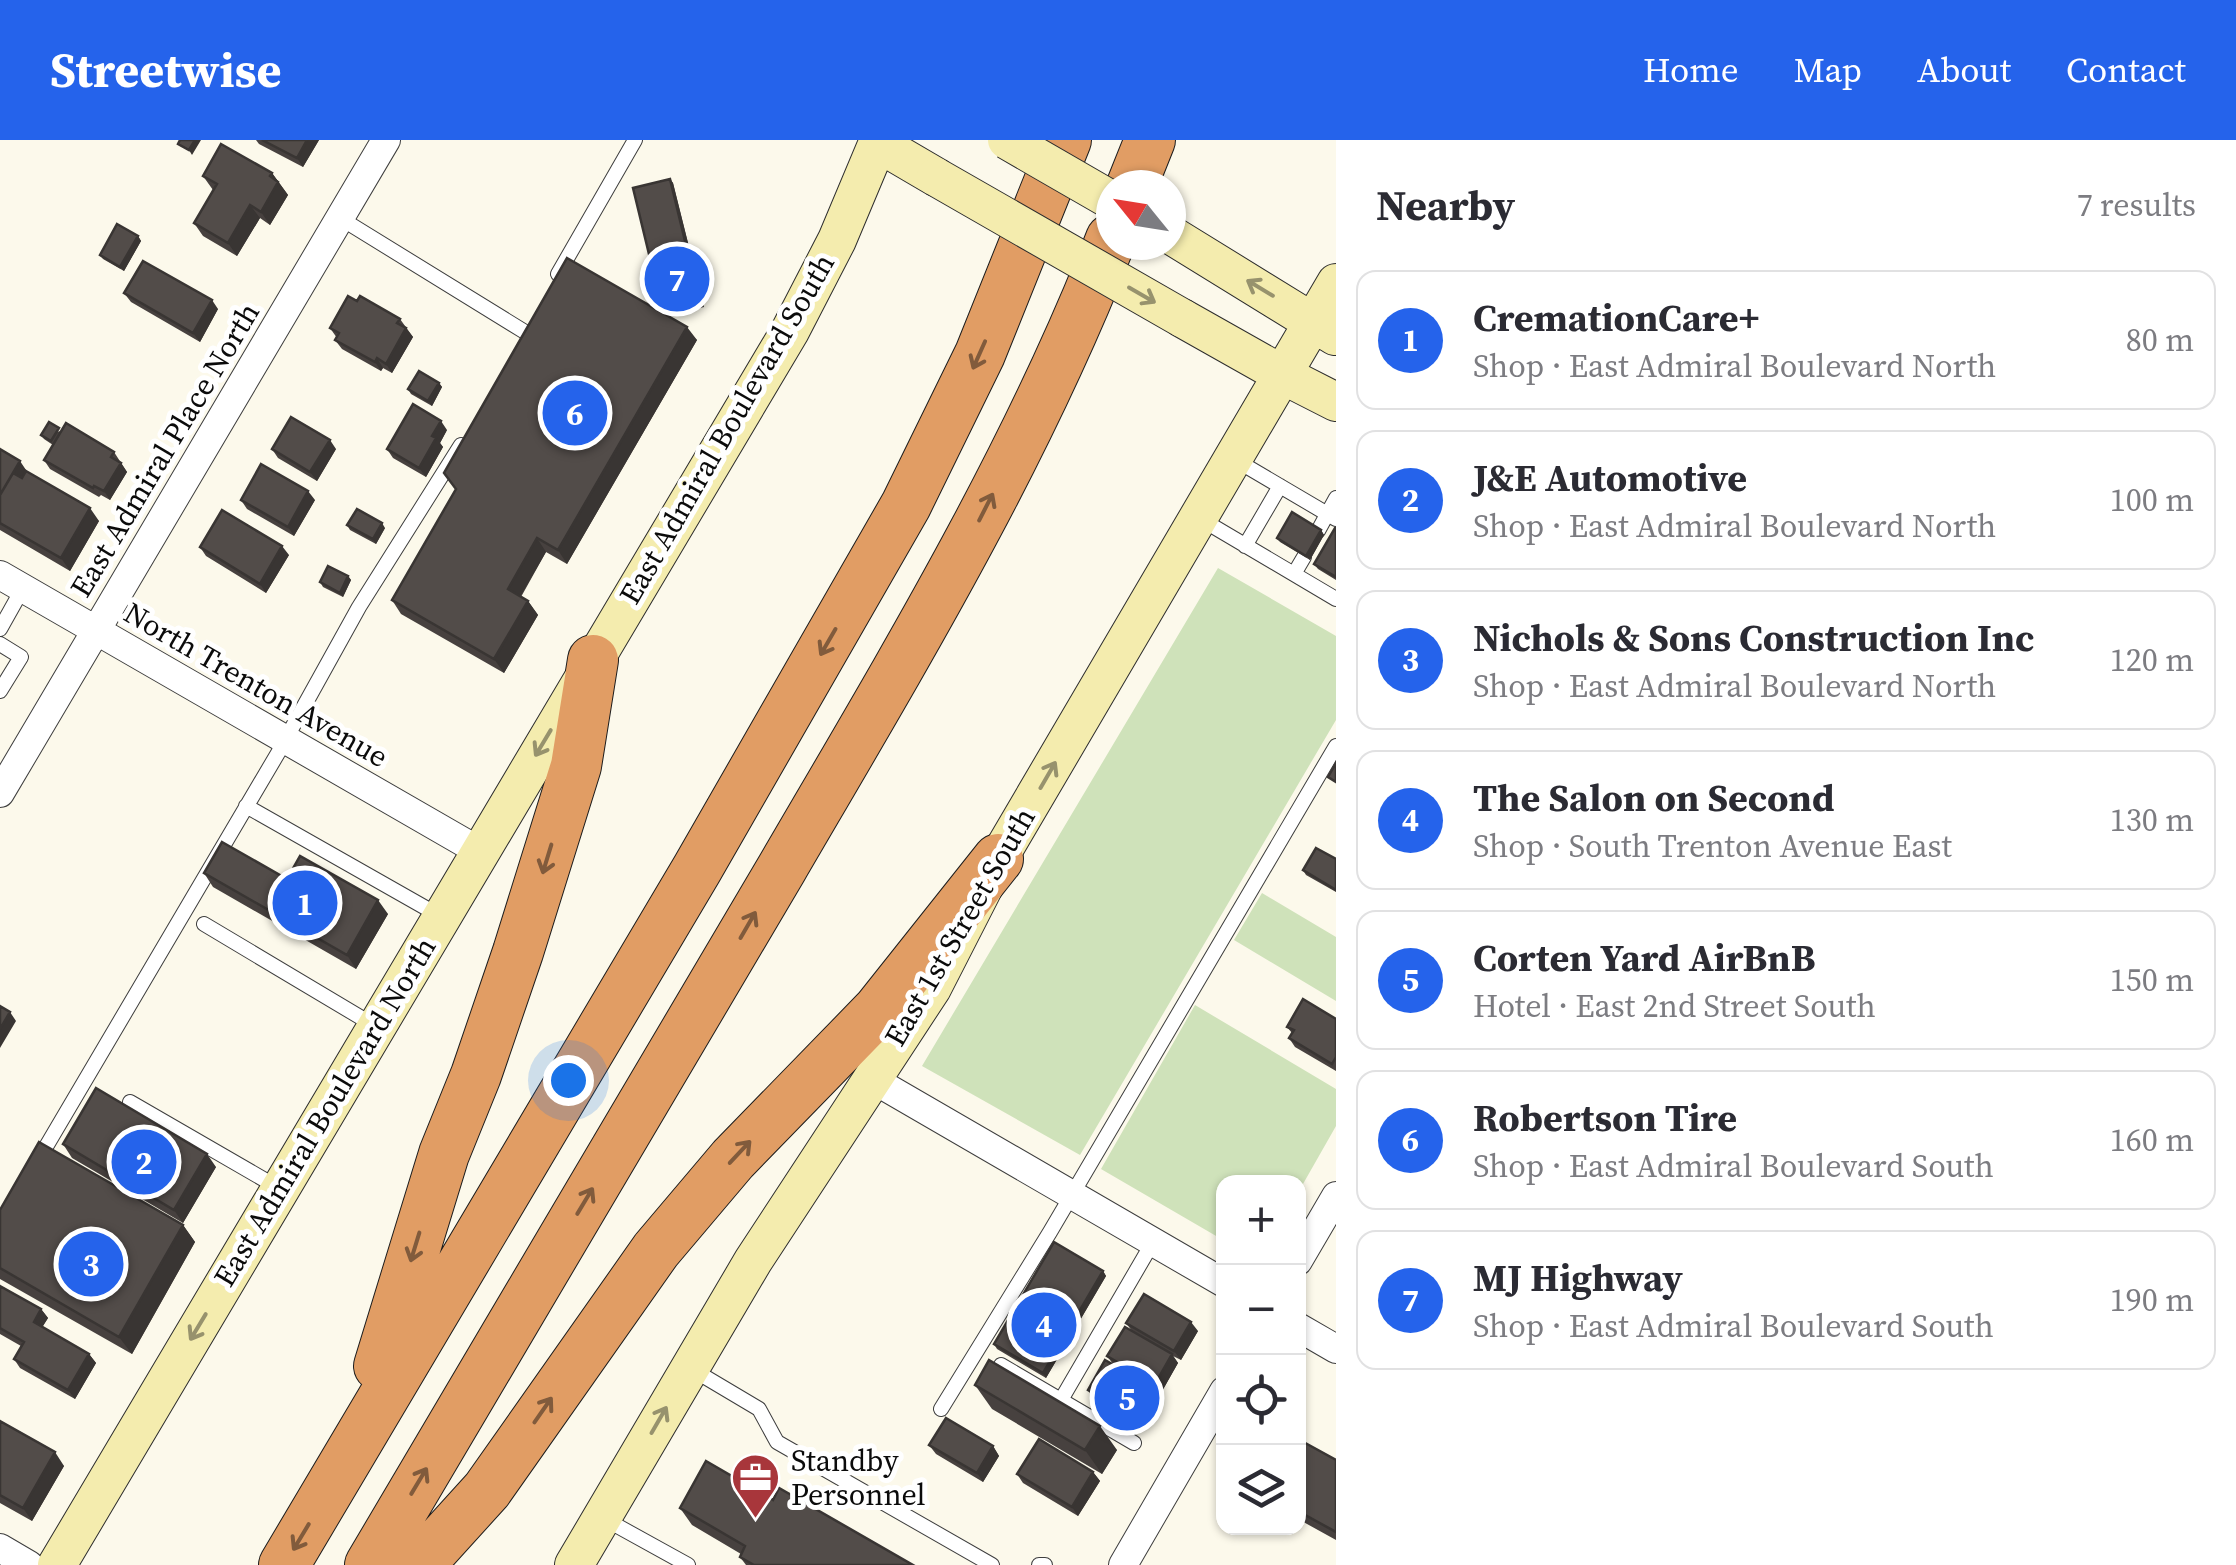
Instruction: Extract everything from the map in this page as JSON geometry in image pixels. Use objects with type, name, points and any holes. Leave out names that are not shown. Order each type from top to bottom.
[{"type":"highway","points":[[284,1565],[697,869],[906,505],[980,354],[1066,140]]},
{"type":"highway","points":[[1138,170],[1150,140]]},
{"type":"highway","points":[[370,1565],[941,594],[1042,398],[1103,260]]},
{"type":"highway","points":[[353,1449],[444,1154],[500,1005],[576,766],[593,660]]},
{"type":"highway","points":[[419,1565],[486,1490],[656,1250],[733,1159],[878,1010],[998,859]]},
{"type":"main road","points":[[1007,140],[1096,191]]},
{"type":"main road","points":[[879,142],[1282,375],[1336,402]]},
{"type":"main road","name":"East Admiral Boulevard South","points":[[593,660],[790,331],[837,240],[879,142]]},
{"type":"main road","points":[[1186,244],[1325,329]]},
{"type":"main road","name":"East 1st Street South","points":[[574,1565],[753,1260],[932,988],[998,859],[1282,375],[1325,329],[1336,283]]},
{"type":"main road","name":"East Admiral Boulevard North","points":[[57,1565],[593,660]]},
{"type":"street","name":"East Admiral Place North","points":[[2,783],[97,630],[386,140]]},
{"type":"street","name":"North Trenton Avenue","points":[[11,581],[479,851]]},
{"type":"street","points":[[872,1079],[1216,1279]]},
{"type":"street","points":[[1306,1248],[1336,1196]]},
{"type":"street","points":[[1306,1332],[1336,1349]]},
{"type":"street","points":[[1123,1565],[1216,1405]]},
{"type":"street","points":[[0,1548],[29,1565]]},
{"type":"lane","points":[[553,283],[635,140]]},
{"type":"lane","points":[[340,218],[525,332]]},
{"type":"lane","points":[[516,348],[534,316]]},
{"type":"lane","points":[[30,1174],[278,753],[359,607],[472,425]]},
{"type":"lane","points":[[1234,458],[1331,516]]},
{"type":"lane","points":[[1246,546],[1280,486]]},
{"type":"lane","points":[[1318,531],[1331,516],[1336,498]]},
{"type":"lane","points":[[1198,518],[1336,600]]},
{"type":"lane","points":[[1294,574],[1304,557]]},
{"type":"lane","points":[[0,628],[11,581]]},
{"type":"lane","points":[[0,644],[21,656],[0,691]]},
{"type":"lane","points":[[942,1408],[1072,1196],[1336,746]]},
{"type":"lane","points":[[246,806],[441,916]]},
{"type":"lane","points":[[204,924],[376,1026]]},
{"type":"lane","points":[[130,1102],[280,1189]]},
{"type":"lane","points":[[1061,1400],[1153,1242]]},
{"type":"lane","points":[[1001,1365],[1134,1443]]},
{"type":"lane","points":[[690,1368],[758,1410],[777,1442],[992,1565]]},
{"type":"lane","points":[[602,1517],[688,1565]]},
{"type":"green space","points":[[1218,568],[1336,636],[1336,720],[1080,1155],[922,1066]]},
{"type":"green space","points":[[1262,893],[1336,937],[1336,1001],[1234,940]]},
{"type":"green space","points":[[1195,1005],[1336,1089],[1336,1126],[1306,1179],[1306,1175],[1216,1175],[1216,1236],[1101,1169]]},
{"type":"building","points":[[180,140],[195,140],[189,150],[178,144]]},
{"type":"building","points":[[262,140],[307,140],[297,158]]},
{"type":"building","points":[[221,144],[272,173],[270,176],[278,182],[261,212],[250,205],[228,243],[194,223],[217,184],[203,176]]},
{"type":"building","points":[[670,179],[700,303],[663,312],[633,188]]},
{"type":"building","points":[[117,224],[138,236],[120,267],[100,255]]},
{"type":"building","points":[[567,258],[687,327],[558,550],[537,538],[508,589],[528,601],[494,659],[392,600],[456,489],[444,473]]},
{"type":"building","points":[[143,261],[212,300],[193,333],[124,293]]},
{"type":"building","points":[[348,296],[357,301],[360,296],[400,319],[397,323],[406,328],[386,364],[335,340],[339,333],[330,328]]},
{"type":"building","points":[[419,371],[439,383],[428,401],[408,389]]},
{"type":"building","points":[[413,404],[441,421],[419,468],[387,449]]},
{"type":"building","points":[[291,417],[330,440],[310,472],[272,449]]},
{"type":"building","points":[[49,422],[59,428],[51,441],[41,435]]},
{"type":"building","points":[[66,423],[114,452],[111,457],[121,463],[104,491],[44,460]]},
{"type":"building","points":[[0,449],[20,461],[0,495]]},
{"type":"building","points":[[261,464],[308,491],[288,527],[241,500]]},
{"type":"building","points":[[26,471],[90,508],[61,558],[0,523],[0,495],[13,473],[22,478]]},
{"type":"building","points":[[357,509],[382,523],[373,539],[347,525]]},
{"type":"building","points":[[222,510],[282,546],[260,584],[200,547]]},
{"type":"building","points":[[1292,512],[1321,530],[1306,556],[1277,538]]},
{"type":"building","points":[[1336,528],[1336,577],[1314,564]]},
{"type":"building","points":[[328,566],[348,576],[340,593],[320,582]]},
{"type":"building","points":[[1336,763],[1336,782],[1328,777]]},
{"type":"building","points":[[222,842],[287,879],[300,856],[378,900],[347,955],[204,873]]},
{"type":"building","points":[[1316,848],[1336,859],[1336,890],[1303,870]]},
{"type":"building","points":[[1303,999],[1336,1019],[1336,1057],[1332,1064],[1289,1038],[1294,1030],[1287,1027]]},
{"type":"building","points":[[0,1006],[10,1012],[0,1029]]},
{"type":"building","points":[[96,1088],[207,1154],[174,1210],[63,1144]]},
{"type":"building","points":[[39,1142],[183,1225],[119,1337],[0,1268],[0,1210]]},
{"type":"building","points":[[1054,1242],[1103,1271],[1043,1373],[994,1344]]},
{"type":"building","points":[[0,1286],[41,1309],[34,1322],[89,1354],[68,1390],[14,1359],[24,1342],[0,1328]]},
{"type":"building","points":[[1144,1294],[1191,1322],[1174,1351],[1126,1323]]},
{"type":"building","points":[[1125,1327],[1172,1354],[1155,1384],[1107,1356]]},
{"type":"building","points":[[989,1360],[1100,1426],[1085,1450],[975,1385]]},
{"type":"building","points":[[1105,1360],[1153,1387],[1136,1417],[1088,1390]]},
{"type":"building","points":[[946,1418],[993,1446],[977,1473],[929,1445]]},
{"type":"building","points":[[0,1421],[55,1452],[23,1508],[0,1495]]},
{"type":"building","points":[[1039,1439],[1093,1472],[1072,1507],[1017,1474]]},
{"type":"building","points":[[1306,1443],[1336,1460],[1336,1532],[1306,1515]]},
{"type":"building","name":"Standby Personnel","points":[[706,1461],[773,1500],[779,1488],[913,1565],[754,1565],[740,1557],[745,1546],[680,1508]]},
{"type":"place","name":"MJ Highway","points":[[677,279]]},
{"type":"place","name":"Robertson Tire","points":[[575,413]]},
{"type":"place","name":"CremationCare+","points":[[305,903]]},
{"type":"place","name":"J&E Automotive","points":[[144,1162]]},
{"type":"place","name":"Nichols & Sons Construction Inc","points":[[91,1264]]},
{"type":"place","name":"The Salon on Second","points":[[1044,1325]]},
{"type":"place","name":"Corten Yard AirBnB","points":[[1127,1398]]},
{"type":"place","name":"Standby Personnel","points":[[756,1520]]}]
